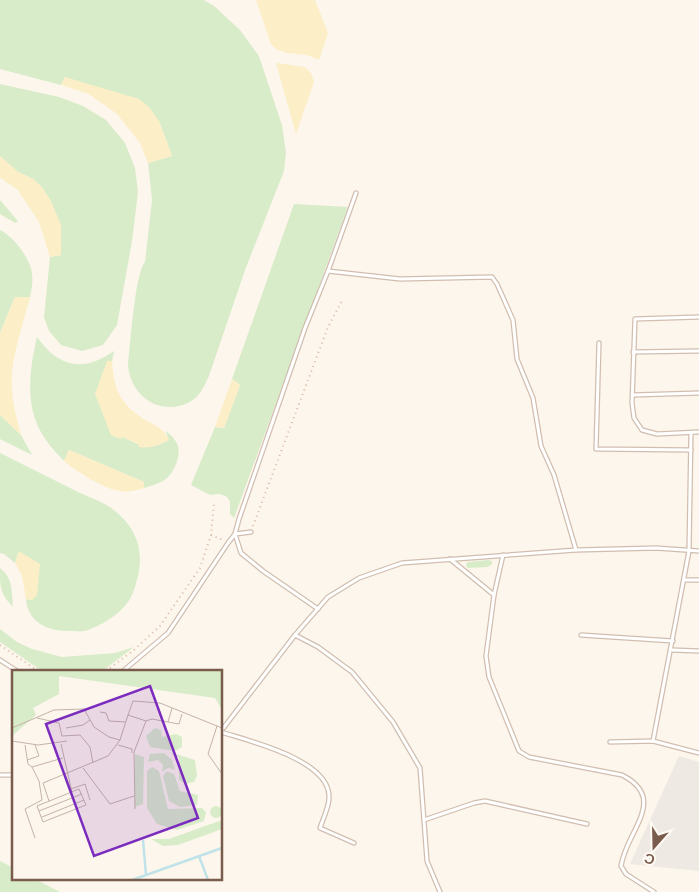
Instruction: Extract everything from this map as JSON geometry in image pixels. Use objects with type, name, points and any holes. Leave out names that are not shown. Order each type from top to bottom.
[{"type":"lane","points":[[318,609],[263,571],[241,553],[236,534],[239,519],[305,328],[356,193]]},
{"type":"lane","points":[[328,271],[400,279],[492,277],[513,320],[517,359],[533,398],[541,446],[554,475],[576,550]]},
{"type":"lane","points":[[699,317],[635,318],[633,352],[634,418],[642,430],[657,434],[699,432]]},
{"type":"lane","points":[[600,343],[596,449],[691,450]]},
{"type":"lane","points":[[633,352],[699,351]]},
{"type":"lane","points":[[633,395],[699,393]]},
{"type":"lane","points":[[653,740],[672,650],[689,551],[691,433]]},
{"type":"lane","points":[[124,670],[168,633],[236,534],[251,532]]},
{"type":"lane","points":[[222,730],[295,635],[328,597],[359,578],[402,563],[450,559],[576,550],[656,548],[699,551]]},
{"type":"lane","points":[[503,555],[494,595],[486,656],[489,677],[519,751],[529,757],[622,775],[634,781],[645,798],[644,809],[622,856],[621,866],[626,874],[654,892]]},
{"type":"lane","points":[[450,559],[494,595]]},
{"type":"lane","points":[[684,580],[699,580]]},
{"type":"lane","points":[[295,635],[318,647],[352,672],[393,722],[420,768],[427,861],[440,892]]},
{"type":"lane","points":[[581,635],[673,640]]},
{"type":"lane","points":[[672,650],[699,652]]},
{"type":"lane","points":[[0,660],[15,670]]},
{"type":"lane","points":[[222,731],[290,756],[318,773],[326,786],[329,797],[320,828],[354,843]]},
{"type":"lane","points":[[610,742],[653,740],[699,754]]},
{"type":"lane","points":[[424,820],[485,801],[587,824]]},
{"type":"path","points":[[251,532],[328,327],[343,298]]},
{"type":"path","points":[[107,670],[134,650],[160,626],[200,568],[211,535],[214,503]]},
{"type":"path","points":[[211,535],[219,537]]},
{"type":"path","points":[[0,645],[37,670]]},
{"type":"shaded area","points":[[679,756],[699,762],[699,871],[630,864]]},
{"type":"green space","points":[[0,0],[204,0],[214,6],[240,30],[259,56],[282,125],[286,152],[284,171],[245,270],[209,376],[198,395],[188,403],[167,407],[148,401],[135,386],[130,377],[128,366],[138,280],[145,262],[152,200],[148,163],[172,156],[159,121],[65,77],[61,85],[0,69]]},
{"type":"green space","points":[[0,84],[59,97],[83,106],[106,120],[125,143],[135,168],[138,192],[132,241],[117,325],[103,345],[82,351],[61,345],[49,331],[44,317],[50,257],[61,255],[61,225],[33,179],[18,172],[0,156]]},
{"type":"green space","points":[[0,200],[18,221],[15,223],[0,214]]},
{"type":"green space","points":[[294,204],[348,207],[234,518],[230,514],[230,501],[226,496],[219,494],[210,495],[191,485],[215,427],[224,428],[240,385],[232,379]]},
{"type":"green space","points":[[0,230],[20,248],[28,261],[32,273],[32,288],[30,297],[15,297],[0,333]]},
{"type":"green space","points":[[37,337],[54,355],[72,364],[92,362],[114,351],[112,361],[107,361],[123,437],[140,445],[151,446],[168,440],[166,431],[170,434],[175,440],[179,451],[175,466],[167,478],[144,488],[144,482],[69,450],[64,461],[48,443],[39,428],[31,403],[32,363]]},
{"type":"green space","points":[[0,415],[21,435],[32,455],[0,439]]},
{"type":"green space","points":[[0,453],[107,505],[122,517],[132,530],[140,553],[138,576],[134,591],[129,600],[111,618],[86,631],[64,631],[42,625],[31,615],[26,599],[32,600],[19,551],[15,563],[0,553]]},
{"type":"green space","points":[[492,561],[492,564],[488,567],[468,568],[466,566],[467,562]]},
{"type":"green space","points":[[0,568],[10,581],[13,607],[5,598],[2,590]]},
{"type":"green space","points":[[0,629],[17,642],[32,649],[62,657],[115,653],[134,647],[103,670],[42,670],[0,642]]},
{"type":"green space","points":[[0,861],[12,867],[12,880],[37,880],[60,892],[0,892]]},
{"type":"sand","points":[[256,0],[315,0],[328,33],[319,60],[307,55],[287,53],[276,49],[271,44]]},
{"type":"sand","points":[[276,63],[305,67],[311,73],[314,82],[296,134]]},
{"type":"sand","points":[[65,77],[139,99],[149,107],[159,121],[172,156],[148,163],[140,143],[117,114],[89,94],[61,85]]},
{"type":"sand","points":[[0,156],[18,172],[33,179],[42,187],[51,201],[61,225],[61,255],[50,257],[39,222],[17,189],[0,178]]},
{"type":"sand","points":[[15,297],[30,297],[15,354],[12,377],[13,401],[21,435],[0,415],[0,333]]},
{"type":"sand","points":[[107,361],[112,361],[115,382],[121,398],[132,410],[161,429],[169,440],[154,446],[139,447],[138,444],[123,437],[120,439],[111,435],[95,394]]},
{"type":"sand","points":[[232,379],[240,385],[224,428],[215,427]]},
{"type":"sand","points":[[69,450],[144,482],[144,488],[124,492],[99,484],[64,461]]},
{"type":"sand","points":[[19,551],[40,564],[37,595],[32,600],[26,599],[22,576],[15,563]]}]
